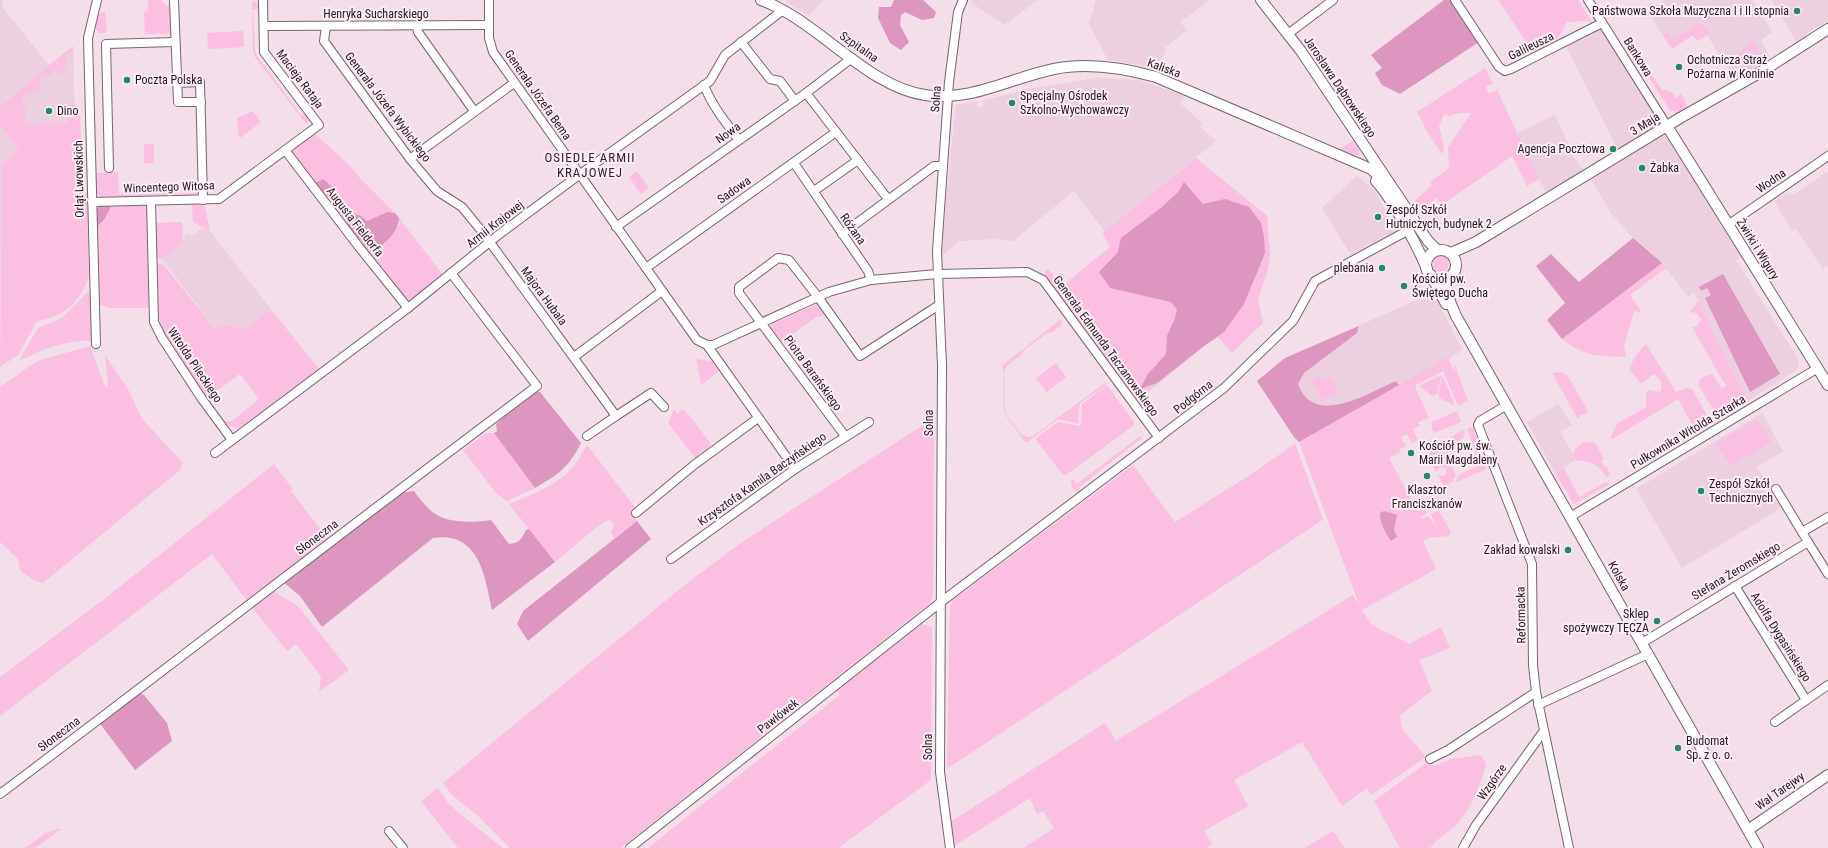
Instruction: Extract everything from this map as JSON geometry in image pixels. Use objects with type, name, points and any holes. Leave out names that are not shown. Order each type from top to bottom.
[{"type":"street","name":"Orląt Lwowskich","points":[[92,0],[94,14]]},
{"type":"street","name":"Orląt Lwowskich","points":[[96,344],[88,38],[97,0]]},
{"type":"street","points":[[174,0],[178,102],[201,102]]},
{"type":"street","name":"Macieja Rataja","points":[[263,0],[264,52],[319,124]]},
{"type":"street","name":"Generała Józefa Bema","points":[[489,0],[488,25],[493,52],[579,175]]},
{"type":"street","name":"Szpitalna","points":[[761,0],[783,10],[869,70],[901,88],[925,95],[948,96]]},
{"type":"street","name":"Solna","points":[[950,848],[940,772],[942,365],[937,251],[948,96],[958,12],[962,0]]},
{"type":"street","name":"Jarosława Dąbrowskiego","points":[[1261,0],[1304,56],[1364,147],[1384,173],[1393,190],[1428,241],[1437,250]]},
{"type":"street","points":[[1288,34],[1333,0]]},
{"type":"street","name":"Galileusza","points":[[1454,0],[1499,67],[1505,71],[1511,70],[1602,23]]},
{"type":"street","name":"Bankowa","points":[[1588,0],[1667,126]]},
{"type":"street","name":"Armii Krajowej","points":[[215,453],[408,308],[489,242],[579,175],[704,86],[710,81],[725,55],[783,10]]},
{"type":"street","name":"Henryka Sucharskiego","points":[[264,26],[488,25]]},
{"type":"street","name":"Generała Józefa Wybickiego","points":[[326,26],[324,41],[410,159],[437,191],[445,196]]},
{"type":"street","points":[[417,26],[418,32],[474,111]]},
{"type":"street","name":"3 Maja","points":[[1451,253],[1476,242],[1667,126],[1761,72],[1828,29]]},
{"type":"street","points":[[109,168],[106,44],[175,42]]},
{"type":"street","points":[[741,42],[770,79],[780,81],[795,101]]},
{"type":"street","name":"Nowa","points":[[616,227],[795,101],[852,58]]},
{"type":"street","name":"Kaliska","points":[[948,96],[978,92],[1054,69],[1091,66],[1119,69],[1156,78],[1359,164]]},
{"type":"street","points":[[177,82],[200,82],[203,200]]},
{"type":"street","points":[[410,159],[514,83]]},
{"type":"street","points":[[704,86],[723,120],[739,140]]},
{"type":"street","points":[[806,93],[888,199]]},
{"type":"street","name":"Wincentego Witosa","points":[[92,202],[219,199],[319,124]]},
{"type":"street","name":"Żwirki i Wigury","points":[[1667,126],[1828,384]]},
{"type":"street","name":"Sadowa","points":[[646,268],[836,132]]},
{"type":"street","points":[[1364,147],[1359,164],[1382,188],[1429,272],[1436,279],[1443,280],[1453,274],[1456,264],[1451,253],[1444,250],[1437,250],[1428,258],[1429,272]]},
{"type":"street","name":"Augusta Fieldorfa","points":[[285,150],[359,248],[408,308]]},
{"type":"street","name":"Wodna","points":[[1728,226],[1828,156]]},
{"type":"street","points":[[814,191],[858,160]]},
{"type":"street","name":"Różana","points":[[794,163],[868,271],[871,280]]},
{"type":"street","name":"Jarosława Dąbrowskiego","points":[[1359,164],[1371,169],[1393,190]]},
{"type":"street","points":[[842,234],[934,166],[943,166]]},
{"type":"street","points":[[579,175],[697,340],[707,345],[795,468]]},
{"type":"street","name":"Majora Hubala","points":[[445,196],[462,208],[489,242],[616,416]]},
{"type":"street","name":"Witolda Pileckiego","points":[[151,201],[154,322],[159,334],[182,369],[232,440]]},
{"type":"street","name":"Podgórna","points":[[941,602],[1224,388],[1294,321],[1315,281],[1407,231]]},
{"type":"street","name":"3 Maja","points":[[1456,264],[1476,242]]},
{"type":"street","name":"Piotra Barańskiego","points":[[818,297],[789,260],[778,258],[739,287],[739,293],[845,436]]},
{"type":"street","name":"Generała Edmunda Taczanowskiego","points":[[707,345],[713,345],[829,292],[871,280],[937,274],[1027,272],[1039,278],[1159,438]]},
{"type":"street","name":"Kolska","points":[[1429,272],[1444,300],[1456,316]]},
{"type":"street","name":"Słoneczna","points":[[0,794],[330,544],[411,480],[537,386],[451,273]]},
{"type":"street","name":"Kolska","points":[[1449,277],[1446,283],[1446,293],[1456,316],[1748,830],[1756,847]]},
{"type":"street","points":[[574,357],[662,291]]},
{"type":"street","points":[[818,297],[860,356],[939,305]]},
{"type":"street","name":"Pułkownika Witolda Sztarka","points":[[1570,517],[1818,368]]},
{"type":"street","points":[[587,436],[651,393],[664,407]]},
{"type":"street","name":"Reformacka","points":[[1507,405],[1481,420],[1478,424],[1532,564],[1533,664],[1536,692],[1543,732],[1569,848]]},
{"type":"street","points":[[636,513],[694,465],[758,418]]},
{"type":"street","name":"Krzysztofa Kamila Baczyńskiego","points":[[671,559],[795,468],[869,422]]},
{"type":"street","points":[[1776,489],[1828,574]]},
{"type":"street","points":[[1802,532],[1828,517]]},
{"type":"street","name":"Stefana Żeromskiego","points":[[1642,643],[1808,542]]},
{"type":"street","name":"Adolfa Dygasińskiego","points":[[1735,586],[1806,700]]},
{"type":"street","name":"Pawłówek","points":[[630,848],[941,602]]},
{"type":"street","points":[[1538,705],[1648,654]]},
{"type":"street","points":[[1775,722],[1828,686]]},
{"type":"street","points":[[1430,759],[1448,750],[1536,692]]},
{"type":"street","name":"Wzgórze","points":[[1463,848],[1476,825],[1543,732]]},
{"type":"street","name":"Wał Tarejwy","points":[[1748,830],[1828,774]]},
{"type":"street","points":[[389,831],[403,848]]},
{"type":"shaded area","points":[[0,0],[2,0],[3,8],[49,65],[73,46],[75,128],[19,149],[2,166],[0,292]]},
{"type":"shaded area","points":[[148,0],[161,0],[167,6],[172,6],[172,34],[145,34],[144,12],[148,11]]},
{"type":"shaded area","points":[[252,0],[257,2],[259,9],[253,9],[255,49],[257,56],[301,115],[305,112],[311,120],[306,124],[255,57],[253,51]]},
{"type":"shaded area","points":[[783,0],[823,0],[809,16]]},
{"type":"shaded area","points":[[894,0],[923,0],[936,12],[934,18],[922,20],[905,12],[901,15],[900,25],[909,42],[901,50],[890,43],[878,18],[879,7],[891,7]]},
{"type":"shaded area","points":[[972,0],[1037,0],[1005,25],[971,3]]},
{"type":"shaded area","points":[[1096,0],[1210,0],[1180,22],[1187,30],[1164,48],[1166,51],[1159,62],[1149,58],[1145,66],[1108,60],[1089,24]]},
{"type":"shaded area","points":[[1444,0],[1451,0],[1479,42],[1400,94],[1382,85],[1375,73],[1382,68],[1371,55]]},
{"type":"shaded area","points":[[1498,0],[1578,0],[1593,24],[1592,25],[1589,21],[1567,22],[1554,41],[1533,52]]},
{"type":"shaded area","points":[[1665,0],[1752,0],[1772,32],[1761,40],[1770,58],[1734,78],[1707,35],[1697,41],[1692,35],[1672,49],[1650,16],[1656,12],[1653,8]]},
{"type":"shaded area","points":[[1771,0],[1828,0],[1828,20],[1806,34],[1805,38],[1797,43]]},
{"type":"shaded area","points":[[105,12],[107,33],[99,33],[95,28],[99,13]]},
{"type":"shaded area","points":[[1699,23],[1703,24],[1709,34],[1697,41],[1693,35],[1672,49],[1663,35],[1668,32],[1671,38],[1675,38]]},
{"type":"shaded area","points":[[1596,30],[1603,32],[1659,121],[1658,126],[1619,152],[1566,46]]},
{"type":"shaded area","points":[[243,31],[244,47],[208,49],[207,33]]},
{"type":"shaded area","points":[[1751,37],[1765,61],[1746,72],[1737,58],[1739,53],[1743,51],[1742,49],[1752,43]]},
{"type":"shaded area","points":[[73,46],[73,52],[66,55],[66,62],[63,72],[58,75],[58,72],[52,72],[51,75],[40,75],[40,91],[28,93],[22,98],[23,105],[25,105],[25,124],[67,123],[67,104],[74,104],[80,109],[82,193],[87,193],[89,278],[75,302],[56,316],[37,321],[18,355],[0,367],[2,166],[19,149],[0,124],[0,107]]},
{"type":"shaded area","points":[[1639,49],[1639,55],[1661,89],[1672,92],[1675,98],[1681,94],[1687,107],[1676,114],[1673,110],[1671,112],[1633,53]]},
{"type":"shaded area","points":[[1485,68],[1493,83],[1486,87],[1489,94],[1497,90],[1539,179],[1527,186],[1512,156],[1442,205],[1437,198],[1415,213],[1410,205],[1432,185],[1430,182],[1449,168],[1448,147],[1471,113],[1460,113],[1448,116],[1445,113],[1439,125],[1444,149],[1442,154],[1424,127],[1425,126],[1417,112]]},
{"type":"shaded area","points":[[1097,78],[1139,80],[1184,96],[1180,103],[1202,123],[1200,127],[1216,141],[1105,232],[1074,191],[1013,241],[994,239],[960,241],[940,257],[956,105],[977,101],[977,108],[984,106],[983,100],[1038,87]]},
{"type":"shaded area","points":[[253,111],[261,122],[240,138],[238,134],[237,118]]},
{"type":"shaded area","points":[[1555,115],[1574,156],[1584,173],[1548,194],[1536,174],[1517,133]]},
{"type":"shaded area","points":[[314,133],[347,163],[395,213],[386,212],[367,221],[361,216],[346,224],[290,154]]},
{"type":"shaded area","points":[[1660,136],[1667,136],[1675,145],[1744,257],[1736,260],[1799,360],[1798,368],[1794,372],[1747,401],[1694,293],[1688,297],[1662,263],[1633,238],[1611,213],[1589,176]]},
{"type":"shaded area","points":[[1355,139],[1360,147],[1359,154],[1355,156],[1339,150]]},
{"type":"shaded area","points":[[144,144],[154,144],[154,163],[144,163]]},
{"type":"shaded area","points":[[1196,158],[1267,216],[1270,253],[1268,270],[1258,299],[1263,323],[1232,353],[1218,337],[1204,346],[1143,396],[1153,410],[1146,414],[1044,277],[1045,271],[1048,269],[1062,286],[1110,247],[1103,233]]},
{"type":"shaded area","points":[[637,171],[649,188],[641,194],[629,177]]},
{"type":"shaded area","points":[[1828,171],[1828,265],[1823,269],[1796,229],[1792,231],[1774,201],[1786,194],[1795,194]]},
{"type":"shaded area","points":[[118,172],[119,194],[198,194],[101,197],[96,192],[96,173]]},
{"type":"shaded area","points":[[1357,176],[1374,190],[1397,230],[1351,255],[1322,208]]},
{"type":"shaded area","points":[[323,179],[335,192],[342,208],[315,185],[315,183]]},
{"type":"shaded area","points":[[1184,182],[1203,204],[1225,199],[1249,207],[1261,223],[1265,253],[1244,304],[1224,332],[1157,383],[1140,389],[1148,374],[1166,354],[1167,336],[1175,318],[1177,309],[1171,302],[1110,288],[1099,272],[1118,252],[1121,238],[1162,207],[1179,191]]},
{"type":"shaded area","points":[[184,203],[204,203],[210,231],[193,222],[192,204],[185,205]]},
{"type":"shaded area","points":[[144,205],[147,207],[150,306],[147,308],[111,308],[97,304],[96,227],[104,220],[111,207]]},
{"type":"shaded area","points":[[100,206],[111,207],[104,220],[96,227],[95,210]]},
{"type":"shaded area","points":[[387,212],[395,213],[399,218],[396,229],[385,242],[370,251],[346,224],[354,214],[361,216],[367,221]]},
{"type":"shaded area","points":[[399,218],[443,275],[411,300],[403,297],[358,239],[370,251],[399,225]]},
{"type":"shaded area","points":[[182,222],[183,236],[180,244],[162,259],[157,258],[154,254],[154,223]]},
{"type":"shaded area","points":[[202,228],[210,231],[274,313],[230,348],[162,259],[179,246],[187,233],[192,236]]},
{"type":"shaded area","points":[[1633,238],[1662,263],[1562,339],[1547,320],[1565,303],[1536,266],[1551,254],[1579,282]]},
{"type":"shaded area","points":[[1441,256],[1447,258],[1449,264],[1447,270],[1441,272],[1435,270],[1433,264],[1435,258]]},
{"type":"shaded area","points":[[158,263],[164,265],[215,329],[225,325],[245,329],[268,312],[274,313],[319,369],[241,427],[233,428],[229,426],[223,421],[232,421],[259,399],[240,374],[207,398],[203,394],[165,335],[158,315],[155,265]]},
{"type":"shaded area","points":[[1662,263],[1666,268],[1630,295],[1642,313],[1634,311],[1624,346],[1626,357],[1599,356],[1578,349],[1562,339]]},
{"type":"shaded area","points":[[1723,274],[1780,374],[1750,392],[1705,298],[1711,295],[1707,288],[1701,291],[1699,287]]},
{"type":"shaded area","points":[[89,291],[92,325],[91,341],[79,341],[60,345],[42,350],[20,359],[38,328],[62,318]]},
{"type":"shaded area","points":[[1433,293],[1463,350],[1299,442],[1294,437],[1257,381],[1285,358]]},
{"type":"shaded area","points":[[1698,301],[1747,401],[1739,403],[1733,399],[1729,402],[1730,410],[1718,417],[1698,384],[1701,378],[1712,374],[1722,388],[1726,386],[1692,327],[1696,327],[1701,319],[1697,313],[1690,312]]},
{"type":"shaded area","points":[[815,305],[821,309],[823,308],[826,315],[816,317],[779,344],[770,330],[772,324]]},
{"type":"shaded area","points":[[1061,319],[1062,325],[1051,333],[1047,333],[1024,350],[1023,353],[1007,366],[1004,371],[1005,413],[1022,435],[1029,437],[1033,436],[1105,383],[1106,385],[1080,403],[1078,424],[1058,419],[1026,443],[1004,413],[1003,365]]},
{"type":"shaded area","points":[[1359,326],[1357,333],[1304,373],[1298,384],[1306,397],[1316,404],[1329,406],[1342,404],[1357,399],[1396,381],[1399,385],[1299,442],[1294,437],[1257,381],[1285,358]]},
{"type":"shaded area","points":[[1646,344],[1676,392],[1686,388],[1692,389],[1711,422],[1698,430],[1694,424],[1692,424],[1678,399],[1610,439],[1617,424],[1646,407],[1646,392],[1649,390],[1661,392],[1658,377],[1653,374],[1641,384],[1629,369],[1636,355]]},
{"type":"shaded area","points":[[90,346],[105,387],[108,388],[105,355],[129,391],[142,419],[183,463],[180,470],[43,583],[33,580],[20,570],[18,559],[0,542],[0,387],[37,361]]},
{"type":"shaded area","points":[[1448,357],[1455,374],[1455,365],[1468,401],[1458,406],[1443,371],[1416,385],[1415,387],[1429,418],[1418,422],[1420,426],[1413,429],[1418,440],[1412,443],[1407,434],[1401,437],[1406,446],[1400,449],[1401,452],[1389,458],[1410,498],[1413,500],[1419,497],[1427,513],[1421,517],[1421,519],[1429,516],[1436,528],[1431,514],[1438,510],[1451,532],[1448,536],[1429,538],[1423,541],[1436,569],[1362,610],[1372,625],[1409,644],[1441,627],[1450,648],[1419,660],[1432,691],[1400,715],[1402,729],[1426,757],[1371,795],[1367,788],[1342,806],[1302,742],[1234,780],[1248,806],[1204,831],[1212,844],[1206,848],[1023,848],[1054,828],[1043,811],[1037,814],[1030,798],[954,846],[949,823],[953,818],[952,821],[1105,723],[1116,741],[1353,595],[1360,607],[1299,442]]},
{"type":"shaded area","points":[[696,359],[711,360],[719,371],[701,385]]},
{"type":"shaded area","points":[[1056,363],[1066,377],[1048,391],[1048,394],[1036,378]]},
{"type":"shaded area","points":[[1561,372],[1567,375],[1588,411],[1587,414],[1581,415],[1578,419],[1552,373]]},
{"type":"shaded area","points":[[1442,375],[1437,394],[1432,396],[1419,386]]},
{"type":"shaded area","points":[[1319,376],[1322,381],[1329,377],[1339,393],[1334,396],[1336,400],[1330,393],[1330,396],[1322,400],[1311,380]]},
{"type":"shaded area","points":[[1443,376],[1455,406],[1441,399],[1438,394]]},
{"type":"shaded area","points":[[1107,385],[1134,422],[1133,426],[1066,475],[1063,475],[1036,438],[1058,422],[1079,426],[1081,425],[1082,404]]},
{"type":"shaded area","points":[[532,392],[540,392],[581,443],[572,459],[562,470],[535,488],[494,433],[497,431],[496,424]]},
{"type":"shaded area","points":[[1558,404],[1572,425],[1560,432],[1576,459],[1555,473],[1527,422]]},
{"type":"shaded area","points":[[674,409],[678,414],[682,409],[689,415],[711,444],[710,447],[704,452],[701,450],[703,454],[696,459],[669,424]]},
{"type":"shaded area","points":[[1457,411],[1461,422],[1434,433],[1432,430],[1432,422]]},
{"type":"shaded area","name":"Zespół Szkół Technicznych","points":[[1762,413],[1783,451],[1757,467],[1766,482],[1764,489],[1773,502],[1780,502],[1783,507],[1682,568],[1636,489]]},
{"type":"shaded area","points":[[934,418],[933,597],[930,603],[621,848],[510,848],[476,814],[452,795],[443,783],[691,580],[745,540]]},
{"type":"shaded area","points":[[1757,419],[1771,442],[1730,466],[1717,443]]},
{"type":"shaded area","points":[[1470,427],[1473,428],[1486,469],[1455,483],[1459,475],[1480,465],[1467,429]]},
{"type":"shaded area","points":[[1464,429],[1465,434],[1463,438],[1445,450],[1439,445]]},
{"type":"shaded area","points":[[486,433],[494,433],[535,488],[507,501],[496,493],[463,450]]},
{"type":"shaded area","points":[[1140,436],[1142,438],[1079,487],[1083,492],[1078,492],[1072,487],[1071,481],[1073,479],[1077,484]]},
{"type":"shaded area","points":[[1584,442],[1595,443],[1604,459],[1601,461],[1605,467],[1607,466],[1610,475],[1606,477],[1594,464],[1577,461],[1573,454],[1577,447]]},
{"type":"shaded area","points":[[1295,444],[1323,519],[1321,521],[947,769],[950,606],[953,600],[1133,465],[1175,522],[1250,475]]},
{"type":"shaded area","points":[[587,445],[634,506],[634,516],[637,521],[614,538],[611,533],[614,525],[610,519],[598,526],[555,562],[509,504],[540,491],[562,478],[576,463]]},
{"type":"shaded area","points":[[1437,448],[1444,452],[1456,475],[1453,481],[1444,486],[1438,475],[1443,476],[1446,474],[1446,468],[1440,467],[1436,472],[1427,454]]},
{"type":"shaded area","points":[[274,464],[293,489],[291,491],[328,539],[248,602],[212,554],[0,716],[0,677],[103,600]]},
{"type":"shaded area","points":[[1564,468],[1579,497],[1606,482],[1610,484],[1574,504],[1555,473]]},
{"type":"shaded area","points":[[414,491],[428,508],[441,517],[449,520],[466,522],[491,520],[509,544],[520,540],[526,530],[529,529],[555,562],[492,610],[482,570],[470,549],[461,542],[448,538],[433,538],[322,627],[300,596],[283,582],[398,493]]},
{"type":"shaded area","points":[[1384,511],[1397,515],[1394,530],[1397,537],[1391,541],[1381,521],[1380,513]]},
{"type":"shaded area","points":[[637,521],[651,539],[528,641],[517,624],[523,611]]},
{"type":"shaded area","points":[[271,590],[298,606],[349,670],[319,692],[321,676],[296,644],[287,651],[250,605]]},
{"type":"shaded area","points":[[922,624],[932,627],[931,780],[838,848],[648,848],[840,695],[836,690]]},
{"type":"shaded area","points":[[138,692],[144,695],[167,723],[172,741],[135,770],[98,721]]},
{"type":"shaded area","points":[[1481,755],[1486,764],[1482,778],[1471,803],[1458,823],[1430,848],[1400,848],[1374,801],[1429,761],[1434,766],[1451,759]]},
{"type":"shaded area","points":[[438,788],[448,803],[503,848],[458,848],[421,801]]},
{"type":"shaded area","points":[[56,829],[61,829],[35,848],[25,848],[44,834]]},
{"type":"shaded area","points":[[1333,831],[1345,848],[1305,848]]},
{"type":"place","name":"Państwowa Szkoła Muzyczna I i II stopnia","points":[[1797,11]]},
{"type":"place","name":"Ochotnicza Straż Pożarna w Koninie","points":[[1679,67]]},
{"type":"place","name":"Poczta Polska","points":[[127,80]]},
{"type":"place","name":"Specjalny Ośrodek Szkolno-Wychowawczy","points":[[1012,103]]},
{"type":"place","name":"Dino","points":[[49,111]]},
{"type":"place","name":"Agencja Pocztowa","points":[[1613,149]]},
{"type":"place","name":"Żabka","points":[[1642,168]]},
{"type":"place","name":"Zespół Szkół Hutniczych, budynek 2","points":[[1378,217]]},
{"type":"place","name":"plebania","points":[[1382,268]]},
{"type":"place","name":"Kościół pw. Świętego Ducha","points":[[1404,286]]},
{"type":"place","name":"Kościół pw. św. Marii Magdaleny","points":[[1411,453]]},
{"type":"place","name":"Klasztor Franciszkanów","points":[[1427,476]]},
{"type":"place","name":"Zespół Szkół Technicznych","points":[[1701,491]]},
{"type":"place","name":"Zakład kowalski","points":[[1568,550]]},
{"type":"place","name":"Sklep spożywczy TĘCZA","points":[[1657,621]]},
{"type":"place","name":"Budomat Sp. z o. o.","points":[[1678,748]]},
{"type":"district","name":"OSIEDLE ARMII KRAJOWEJ","points":[[590,164]]}]
